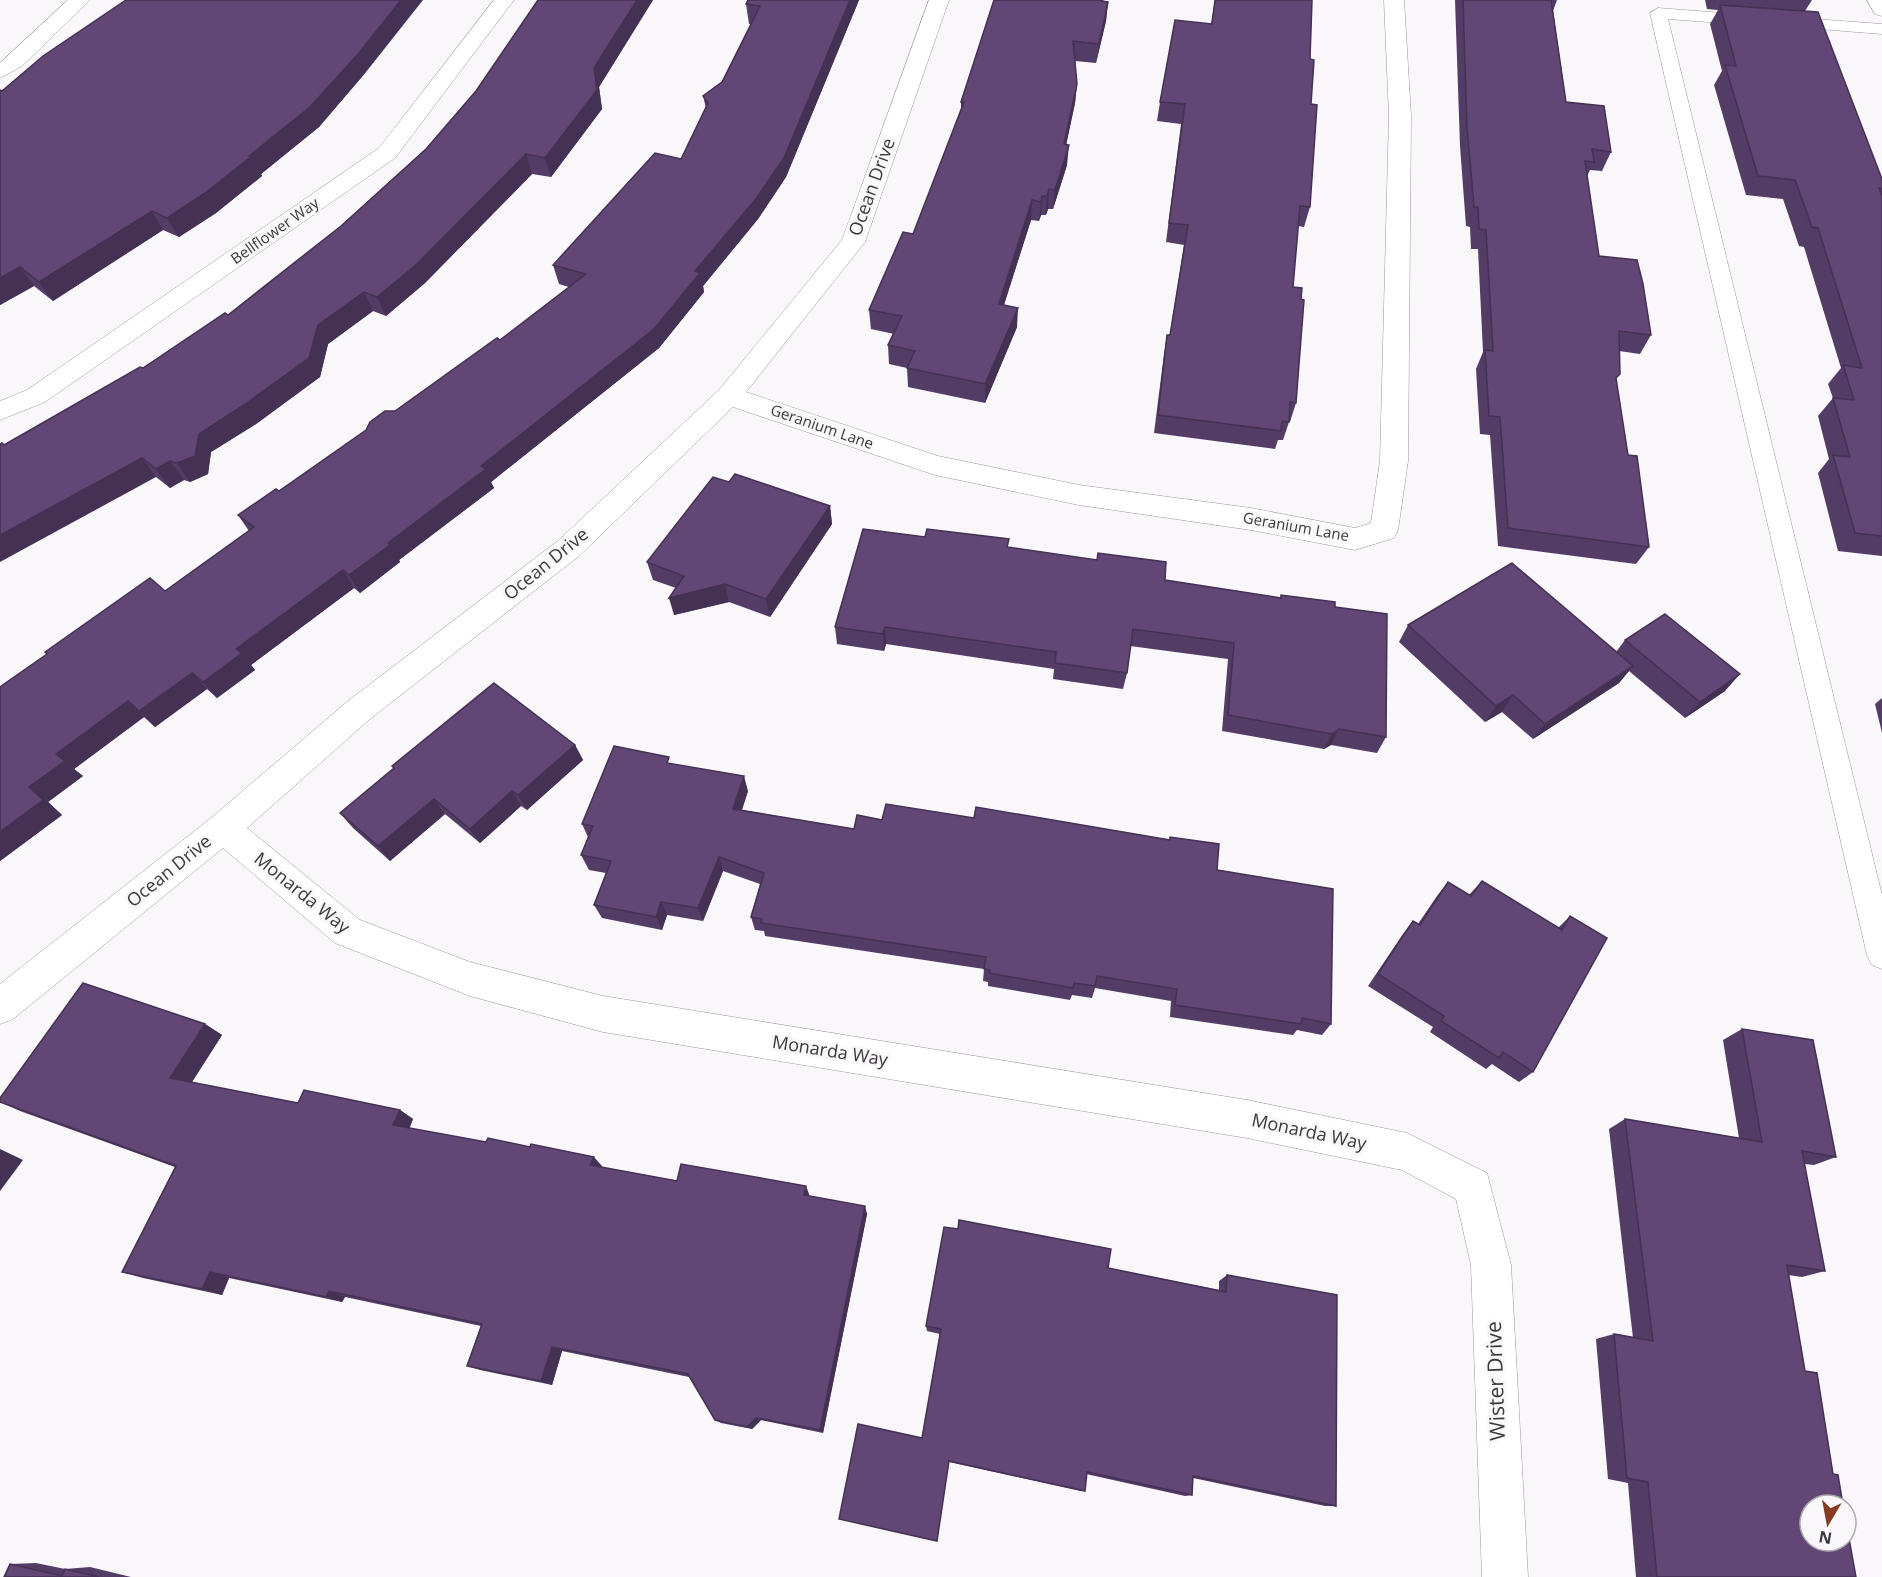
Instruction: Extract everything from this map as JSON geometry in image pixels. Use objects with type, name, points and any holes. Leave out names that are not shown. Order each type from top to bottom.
[{"type":"street","points":[[0,72],[15,62],[80,0]]},
{"type":"street","name":"Bellflower Way","points":[[0,411],[36,396],[387,153],[504,0]]},
{"type":"street","name":"Ocean Drive","points":[[0,1007],[223,828],[359,710],[569,548],[728,396],[853,242],[939,0]]},
{"type":"street","name":"Geranium Lane","points":[[728,396],[935,465],[1057,490],[1251,519],[1355,539],[1383,530],[1394,461],[1400,116],[1394,0]]},
{"type":"street","points":[[1877,0],[1882,10]]},
{"type":"street","name":"Monarda Way","points":[[223,828],[348,932],[470,979],[603,1014],[1246,1119],[1407,1152],[1473,1187]]},
{"type":"street","name":"Wister Drive","points":[[1473,1187],[1491,1265],[1505,1577]]},
{"type":"lane","points":[[1882,29],[1658,13],[1882,955]]},
{"type":"building","points":[[126,0],[401,0],[359,53],[310,107],[205,193],[167,218],[152,211],[39,282],[20,267],[0,278],[0,90],[2,91],[43,56]]},
{"type":"building","points":[[538,0],[637,0],[594,68],[597,90],[545,158],[526,154],[417,264],[377,297],[364,292],[318,325],[309,358],[199,434],[195,456],[177,463],[170,461],[156,469],[142,458],[0,535],[0,444],[4,445],[140,367],[143,368],[225,313],[228,315],[341,226],[426,149],[476,91]]},
{"type":"building","points":[[748,0],[850,0],[784,158],[755,200],[695,271],[700,273],[654,329],[481,466],[486,469],[388,543],[390,545],[349,575],[343,570],[236,649],[242,653],[203,682],[192,673],[139,711],[128,701],[56,754],[65,761],[29,787],[43,800],[0,832],[0,687],[47,654],[45,652],[150,578],[165,591],[254,527],[238,515],[276,489],[279,491],[366,430],[370,422],[385,411],[395,411],[497,338],[500,340],[586,274],[553,265],[655,153],[681,159],[708,103],[703,96],[722,82],[760,6],[746,4]]},
{"type":"building","points":[[994,0],[1102,0],[1108,2],[1099,44],[1073,41],[1077,84],[1064,144],[1069,145],[1055,190],[1049,189],[1047,196],[1042,196],[1041,202],[1032,200],[999,304],[1018,308],[985,384],[907,368],[915,351],[888,345],[902,316],[869,310],[903,232],[913,234],[964,102],[961,102]]},
{"type":"building","points":[[1215,0],[1312,0],[1310,59],[1314,60],[1311,104],[1317,105],[1310,207],[1300,206],[1293,287],[1302,288],[1301,299],[1304,300],[1296,403],[1290,402],[1289,422],[1282,421],[1281,431],[1158,415],[1167,335],[1170,335],[1188,225],[1169,223],[1185,104],[1160,102],[1175,20],[1212,24]]},
{"type":"building","points":[[1463,0],[1551,0],[1566,102],[1604,106],[1611,152],[1592,149],[1594,162],[1585,161],[1599,256],[1637,260],[1643,284],[1651,335],[1619,331],[1620,374],[1616,378],[1628,455],[1637,456],[1649,547],[1508,528],[1500,417],[1489,416],[1485,350],[1493,351],[1486,230],[1479,229],[1478,207],[1474,207],[1467,127]]},
{"type":"building","points":[[1720,5],[1818,12],[1882,179],[1882,189],[1879,188],[1882,196],[1882,536],[1855,533],[1833,455],[1850,457],[1833,398],[1854,400],[1843,365],[1862,368],[1818,228],[1812,227],[1795,180],[1758,176],[1725,65],[1736,66]]},
{"type":"building","points":[[735,474],[830,506],[766,599],[725,584],[669,598],[684,576],[647,562],[713,477],[729,482]]},
{"type":"building","points":[[863,529],[925,537],[927,529],[1009,539],[1007,547],[1097,560],[1098,553],[1166,562],[1165,580],[1281,598],[1281,595],[1335,602],[1335,607],[1387,614],[1386,737],[1339,729],[1332,734],[1228,715],[1234,643],[1133,629],[1127,673],[1055,663],[1056,652],[885,627],[883,634],[835,627]]},
{"type":"building","points":[[1512,563],[1633,666],[1545,724],[1513,695],[1496,706],[1408,625]]},
{"type":"building","points":[[1665,614],[1740,674],[1700,702],[1625,640]]},
{"type":"building","points":[[494,683],[575,745],[518,795],[512,791],[470,829],[434,799],[378,846],[340,813],[394,768],[392,766]]},
{"type":"building","points":[[614,746],[669,757],[667,763],[744,776],[733,809],[854,829],[857,815],[882,820],[886,804],[974,818],[976,807],[1170,840],[1170,837],[1219,844],[1217,870],[1333,889],[1331,1024],[1302,1018],[1301,1024],[1175,1005],[1177,989],[1097,976],[1095,986],[1074,983],[1073,988],[989,973],[990,970],[984,969],[986,957],[761,923],[762,919],[751,917],[764,873],[719,857],[698,908],[661,902],[656,917],[594,905],[611,861],[581,855],[593,826],[582,824]]},
{"type":"building","points":[[1482,881],[1562,930],[1570,916],[1607,938],[1533,1072],[1503,1052],[1499,1058],[1441,1021],[1444,1016],[1378,974],[1413,921],[1420,925],[1448,882],[1471,896]]},
{"type":"building","points":[[83,983],[205,1024],[170,1078],[298,1103],[304,1090],[400,1110],[393,1125],[486,1142],[488,1138],[530,1147],[531,1144],[594,1157],[590,1165],[677,1181],[681,1164],[806,1186],[804,1195],[865,1206],[820,1430],[756,1418],[747,1427],[715,1420],[688,1374],[552,1347],[541,1381],[467,1366],[482,1324],[329,1291],[326,1297],[210,1272],[202,1289],[122,1272],[176,1166],[0,1102],[0,1098]]},
{"type":"building","points":[[1742,1029],[1813,1040],[1836,1157],[1802,1151],[1825,1271],[1787,1265],[1805,1371],[1817,1373],[1833,1474],[1838,1475],[1841,1493],[1798,1493],[1798,1553],[1852,1553],[1856,1577],[1657,1577],[1648,1482],[1627,1478],[1614,1334],[1653,1341],[1625,1119],[1762,1142]]},
{"type":"building","points":[[959,1220],[1111,1249],[1108,1268],[1226,1292],[1227,1275],[1337,1295],[1336,1506],[1193,1476],[1192,1495],[1087,1472],[1085,1491],[949,1461],[937,1541],[839,1519],[858,1424],[922,1438],[941,1329],[926,1326],[944,1227],[958,1229]]},
{"type":"building","points":[[10,1564],[62,1576],[65,1569],[99,1577],[4,1577]]}]
